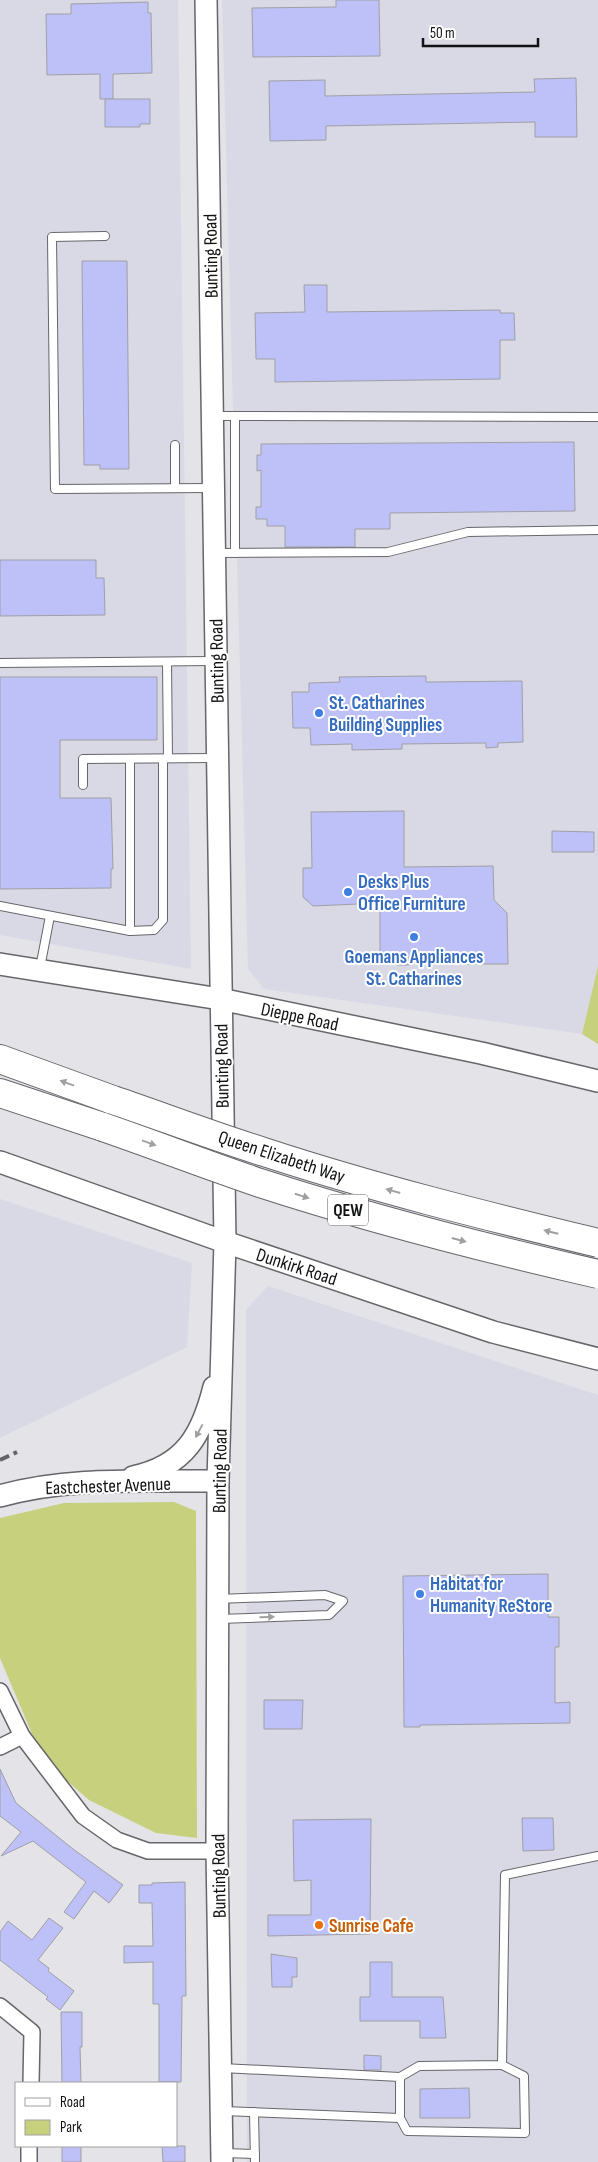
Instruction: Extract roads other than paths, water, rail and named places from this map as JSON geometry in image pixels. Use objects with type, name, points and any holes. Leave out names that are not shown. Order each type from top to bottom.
[{"type":"highway","name":"Queen Elizabeth Way","points":[[0,1059],[264,1152],[361,1182],[477,1214],[598,1243]]},
{"type":"highway","name":"Queen Elizabeth Way","points":[[0,1093],[103,1126],[259,1182],[341,1208],[516,1256],[598,1274]]},
{"type":"main road","name":"Bunting Road","points":[[206,0],[213,488],[224,553],[216,661],[225,1242],[218,1481],[217,1851],[222,2158]]},
{"type":"main road","name":"Dieppe Road","points":[[0,964],[220,999],[481,1053],[598,1081]]},
{"type":"main road","name":"Dunkirk Road","points":[[0,1162],[225,1242],[493,1332],[598,1359]]},
{"type":"main road","points":[[120,1482],[147,1474],[178,1458],[188,1449],[207,1413],[222,1351]]},
{"type":"main road","name":"Eastchester Avenue","points":[[0,1496],[22,1490],[71,1482],[218,1481]]},
{"type":"street","points":[[0,1690],[22,1736],[83,1816],[117,1840],[148,1851],[217,1851]]},
{"type":"street","points":[[0,1747],[22,1736]]},
{"type":"street","points":[[0,2006],[32,2032],[30,2082]]},
{"type":"street","points":[[29,2147],[29,2162]]},
{"type":"lane","points":[[105,236],[52,237],[55,489],[213,488]]},
{"type":"lane","points":[[212,416],[598,417]]},
{"type":"lane","points":[[235,416],[224,553],[388,552],[468,532],[598,530]]},
{"type":"lane","points":[[175,445],[175,488]]},
{"type":"lane","points":[[0,663],[216,661]]},
{"type":"lane","points":[[0,906],[130,931],[154,930],[163,920],[167,662]]},
{"type":"lane","points":[[83,785],[83,759],[217,758]]},
{"type":"lane","points":[[130,759],[130,931]]},
{"type":"lane","points":[[40,970],[50,916]]},
{"type":"lane","points":[[325,1595],[343,1601],[329,1615],[218,1609],[325,1595]]},
{"type":"lane","points":[[502,2065],[505,1876],[598,1856]]},
{"type":"lane","points":[[220,2068],[400,2077],[419,2066],[502,2065],[524,2076],[525,2133],[407,2131],[400,2118],[400,2077]]},
{"type":"lane","points":[[221,2111],[400,2118]]},
{"type":"lane","points":[[222,2158],[255,2158],[254,2112]]},
{"type":"railway","points":[[0,1460],[17,1452]]},
{"type":"place","name":"St. Catharines Building Supplies","points":[[319,713]]},
{"type":"place","name":"Desks Plus Office Furniture","points":[[348,892]]},
{"type":"place","name":"Goemans Appliances St. Catharines","points":[[414,937]]},
{"type":"place","name":"Habitat for Humanity ReStore","points":[[420,1594]]},
{"type":"place","name":"Sunrise Cafe","points":[[319,1925]]}]
